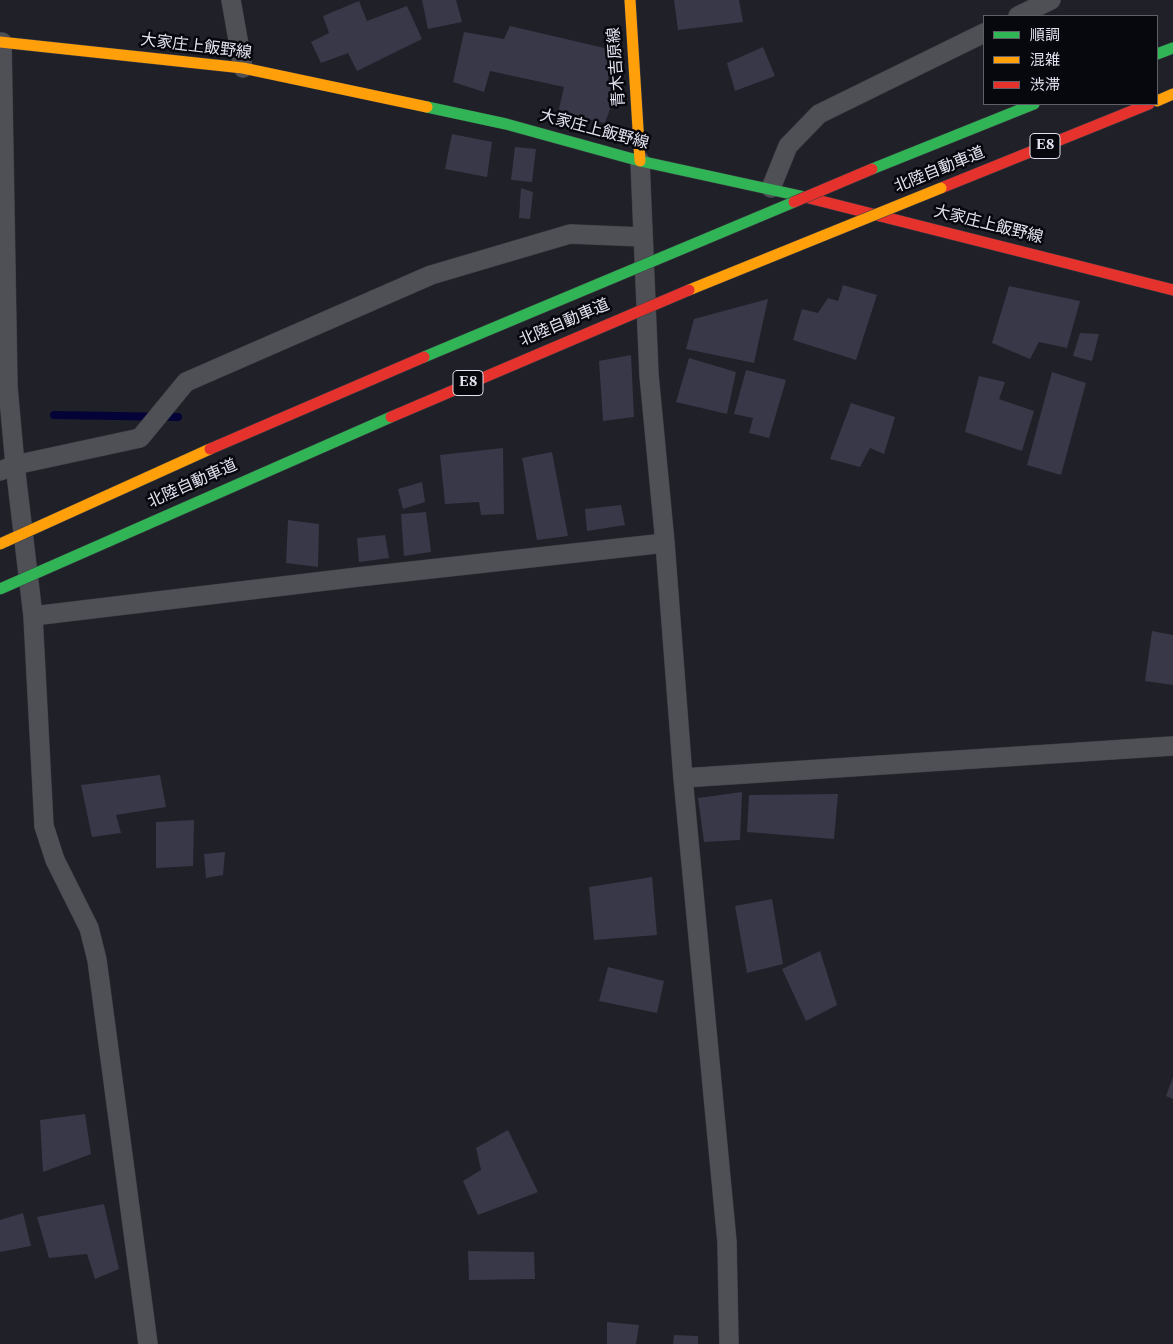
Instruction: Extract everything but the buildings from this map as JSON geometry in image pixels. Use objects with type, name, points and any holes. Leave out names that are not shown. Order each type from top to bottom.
[{"type":"main road","name":"青木吉原線","points":[[630,0],[640,161]]},
{"type":"main road","name":"大家庄上飯野線","points":[[1,42],[243,68],[506,124],[640,161],[772,188],[1173,290]]},
{"type":"main road","points":[[1158,54],[1173,48]]},
{"type":"main road","points":[[1158,101],[1173,94]]},
{"type":"main road","name":"北陸自動車道","points":[[0,544],[224,443],[449,346],[872,169],[1032,105]]},
{"type":"main road","name":"北陸自動車道","points":[[0,589],[186,506],[654,304],[1147,105]]},
{"type":"street","points":[[231,0],[243,68]]},
{"type":"street","points":[[1020,15],[1051,0]]},
{"type":"street","points":[[772,188],[788,146],[819,114],[983,33]]},
{"type":"street","points":[[1,42],[4,387],[7,468],[33,616],[44,826],[56,860],[89,928],[96,960],[148,1344]]},
{"type":"street","points":[[640,161],[649,375],[665,542],[683,778],[727,1242],[730,1344]]},
{"type":"street","points":[[7,468],[140,438],[186,382],[432,276],[570,234],[643,237]]},
{"type":"street","points":[[33,616],[665,542]]},
{"type":"street","points":[[683,778],[1173,746]]},
{"type":"waterway","points":[[54,415],[178,417]]},
{"type":"traffic: fast","points":[[1158,54],[1173,48]]},
{"type":"traffic: fast","points":[[872,169],[1032,105]]},
{"type":"traffic: fast","points":[[427,107],[506,124],[640,161],[805,197]]},
{"type":"traffic: fast","points":[[424,357],[794,202]]},
{"type":"traffic: fast","points":[[0,589],[391,417]]},
{"type":"traffic: slow","points":[[630,0],[640,161]]},
{"type":"traffic: slow","points":[[0,42],[243,68],[427,107]]},
{"type":"traffic: slow","points":[[1158,101],[1173,94]]},
{"type":"traffic: slow","points":[[689,290],[941,188]]},
{"type":"traffic: slow","points":[[0,544],[210,449]]},
{"type":"traffic: jam","points":[[941,188],[1147,105]]},
{"type":"traffic: jam","points":[[794,202],[872,169]]},
{"type":"traffic: jam","points":[[805,197],[1173,290]]},
{"type":"traffic: jam","points":[[391,417],[689,290]]},
{"type":"traffic: jam","points":[[210,449],[424,357]]}]
